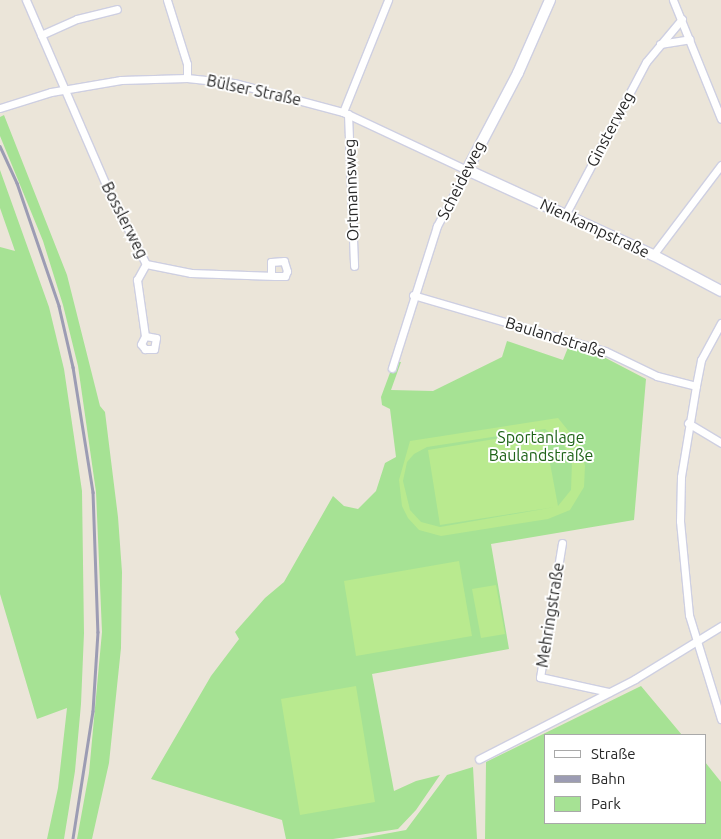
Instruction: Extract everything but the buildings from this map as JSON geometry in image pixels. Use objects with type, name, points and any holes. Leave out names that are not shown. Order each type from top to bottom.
[{"type":"street","name":"Bosslerweg","points":[[26,0],[109,192],[146,264],[191,273],[271,275]]},
{"type":"street","points":[[166,0],[187,64],[187,78]]},
{"type":"street","points":[[346,113],[388,0]]},
{"type":"street","name":"Scheideweg","points":[[392,368],[413,295],[445,206],[518,73],[550,0]]},
{"type":"street","points":[[673,0],[721,119]]},
{"type":"street","points":[[41,35],[77,19],[117,9]]},
{"type":"street","name":"Ginsterweg","points":[[564,215],[658,45],[682,19]]},
{"type":"street","points":[[658,45],[690,39]]},
{"type":"street","name":"Bülser Straße","points":[[0,108],[65,89],[121,80],[187,78],[258,88],[346,113],[466,170]]},
{"type":"street","name":"Ortmannsweg","points":[[346,113],[354,266]]},
{"type":"street","points":[[653,255],[721,165]]},
{"type":"street","name":"Nienkampstraße","points":[[466,170],[653,255],[721,291]]},
{"type":"street","points":[[145,336],[137,280],[146,264]]},
{"type":"street","name":"Baulandstraße","points":[[413,295],[606,351],[657,376],[696,386]]},
{"type":"street","points":[[721,323],[705,352],[688,423],[680,477],[683,573],[695,641],[721,719]]},
{"type":"street","points":[[688,423],[721,443]]},
{"type":"street","name":"Mehringstraße","points":[[562,543],[540,677],[609,692]]},
{"type":"street","points":[[479,759],[609,692],[721,626]]},
{"type":"green space","points":[[4,115],[67,275],[100,406],[105,412],[118,517],[122,572],[121,648],[109,763],[92,839],[77,839],[89,773],[102,632],[96,492],[78,366],[63,305],[43,241],[0,136],[0,117]]},
{"type":"green space","points":[[0,170],[49,307],[64,369],[82,491],[84,633],[81,704],[75,771],[64,839],[47,839],[58,788],[67,708],[37,719],[0,594],[0,247],[15,251],[0,208]]},
{"type":"green space","name":"Sportanlage Baulandstraße","points":[[507,341],[563,360],[569,345],[598,354],[646,379],[634,520],[491,544],[509,649],[372,674],[394,791],[416,781],[440,775],[416,810],[398,829],[333,839],[286,839],[282,820],[151,779],[211,676],[239,639],[235,632],[265,598],[284,582],[333,496],[344,506],[358,509],[376,491],[385,463],[396,457],[390,409],[382,405],[381,397],[394,362],[401,362],[391,390],[433,391],[502,357]]},
{"type":"green space","points":[[558,418],[580,445],[585,466],[584,487],[570,510],[548,519],[441,536],[419,530],[408,518],[402,506],[399,480],[410,441]],"holes":[[[545,429],[562,441],[572,462],[571,490],[558,506],[544,431],[428,450],[440,525],[555,507],[440,527],[421,522],[410,510],[403,481],[407,462],[414,454],[427,447]]]},
{"type":"green space","points":[[459,561],[472,636],[356,656],[344,581]]},
{"type":"green space","points":[[496,585],[505,634],[481,638],[472,589]]},
{"type":"green space","points":[[356,686],[375,802],[300,815],[281,699]]},
{"type":"green space","points":[[641,686],[681,734],[544,734],[544,824],[706,824],[706,763],[721,782],[721,839],[485,839],[486,762]]},
{"type":"green space","points":[[473,767],[477,839],[357,839],[406,830],[447,775]]},
{"type":"railway","points":[[0,146],[17,183],[59,306],[73,367],[93,492],[98,632],[93,711],[73,839]]}]
